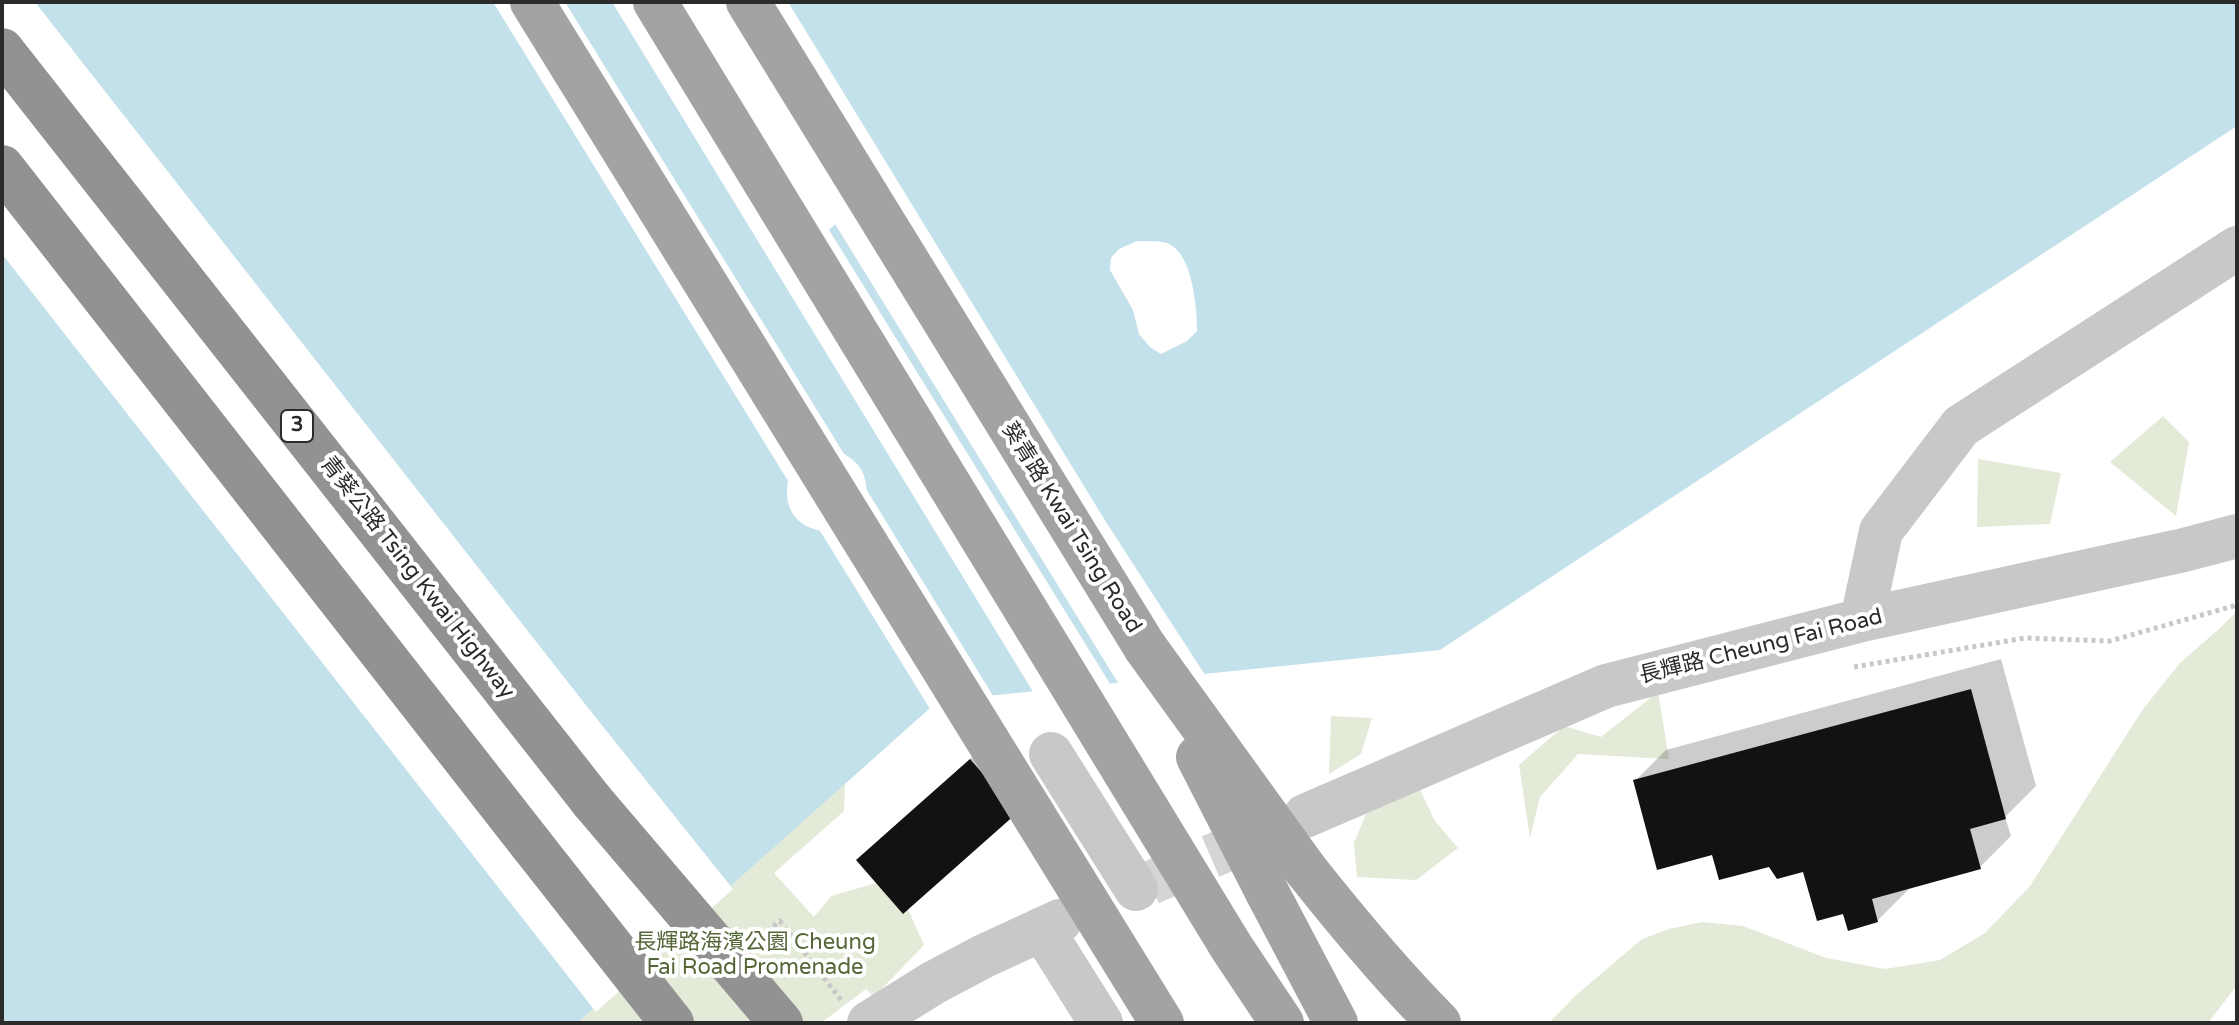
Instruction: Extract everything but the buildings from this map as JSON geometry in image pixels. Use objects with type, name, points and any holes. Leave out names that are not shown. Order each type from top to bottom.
[{"type":"highway","name":"青葵公路 Tsing Kwai Highway","points":[[2,50],[592,801],[769,1014]]},
{"type":"highway","points":[[2,167],[672,1023]]},
{"type":"main road","points":[[532,2],[1162,1023]]},
{"type":"main road","points":[[655,2],[1232,948],[1282,1023]]},
{"type":"main road","name":"葵青路 Kwai Tsing Road","points":[[748,2],[1145,647],[1306,870],[1407,991],[1439,1023]]},
{"type":"main road","points":[[1145,647],[1188,738],[1336,1023]]},
{"type":"street","points":[[1862,620],[1881,531],[1961,426],[2237,248]]},
{"type":"street","name":"長輝路 Cheung Fai Road","points":[[1305,816],[1606,686],[1862,620],[2237,536]]},
{"type":"street","points":[[1051,754],[1134,889]]},
{"type":"street","points":[[885,1014],[933,983],[1051,925],[1101,1023]]},
{"type":"path","points":[[1841,670],[2025,638],[2110,641],[2237,605]]},
{"type":"path","points":[[767,931],[780,921],[885,1014]]},
{"type":"green space","points":[[2163,416],[2189,442],[2176,516],[2110,462]]},
{"type":"green space","points":[[1978,459],[2061,473],[2050,524],[1977,527]]},
{"type":"green space","points":[[2237,611],[2237,985],[2208,1023],[1549,1023],[1575,996],[1642,939],[1702,922],[1743,926],[1826,958],[1885,969],[1940,960],[1985,933],[2030,886],[2143,709],[2180,663]]},
{"type":"green space","points":[[1658,692],[1669,759],[1578,754],[1540,797],[1530,838],[1519,765],[1564,726],[1601,737]]},
{"type":"green space","points":[[1331,716],[1372,718],[1361,754],[1329,774]]},
{"type":"green space","points":[[1415,779],[1435,821],[1458,848],[1416,880],[1357,877],[1354,843],[1375,792]]},
{"type":"green space","name":"長輝路海濱公園 Cheung Fai Road Promenade","points":[[845,783],[844,811],[774,873],[814,917],[831,896],[894,878],[924,945],[874,997],[866,989],[821,1023],[577,1023]]},
{"type":"water","points":[[2,2],[2237,2],[2237,126],[1440,650],[938,701],[577,1023],[2,1023]],"holes":[[[1137,241],[1166,243],[1177,250],[1184,259],[1192,283],[1197,331],[1187,341],[1161,354],[1139,334],[1133,310],[1110,270],[1111,258],[1119,249]],[[839,451],[860,468],[867,495],[831,532],[818,530],[799,521],[793,513],[787,494],[791,470]]]},
{"type":"pier","points":[[2,2],[35,2],[733,889],[596,1012],[2,254]]},
{"type":"pier","points":[[493,2],[565,2],[849,462],[837,455],[802,463],[794,472],[790,484]]},
{"type":"pier","points":[[612,2],[788,2],[1106,522],[1207,678],[1120,686],[835,224],[829,230],[1112,687],[1035,695]]},
{"type":"pier","points":[[863,484],[995,699],[940,705],[932,712],[817,526],[831,528],[860,506]]},
{"type":"tunnel","points":[[1150,883],[1276,828]]}]
